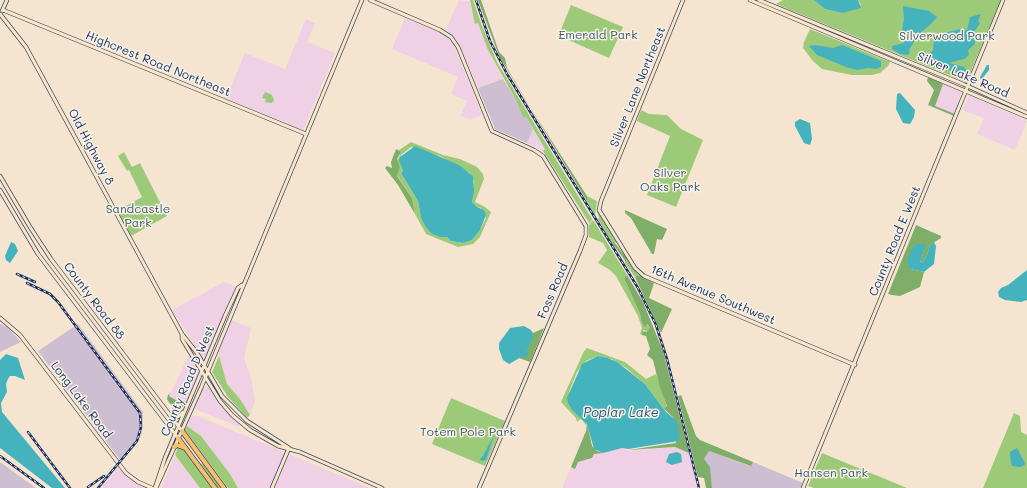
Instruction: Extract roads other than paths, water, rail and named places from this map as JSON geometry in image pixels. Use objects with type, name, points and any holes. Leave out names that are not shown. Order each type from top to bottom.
[{"type":"highway","points":[[182,431],[224,488]]},
{"type":"highway","points":[[176,436],[215,488]]},
{"type":"highway","points":[[174,447],[178,446],[186,448]]},
{"type":"street","points":[[0,15],[7,0]]},
{"type":"street","name":"County Road D West","points":[[156,488],[158,476],[176,436],[182,431],[201,388],[242,285],[362,0]]},
{"type":"street","name":"Foss Road","points":[[370,0],[440,30],[454,40],[494,132],[534,150],[543,156],[584,222],[587,232],[478,488]]},
{"type":"street","name":"Silver Lane Northeast","points":[[609,181],[683,0]]},
{"type":"street","points":[[750,0],[1027,117]]},
{"type":"street","name":"Silver Lake Road","points":[[759,0],[968,86],[1027,113]]},
{"type":"street","name":"County Road E West","points":[[803,488],[855,365],[1003,0]]},
{"type":"street","name":"Highcrest Road Northeast","points":[[3,10],[306,134]]},
{"type":"street","name":"Old Highway 8","points":[[0,15],[15,31],[30,53],[182,334],[197,353],[222,396],[237,413],[264,433],[289,448]]},
{"type":"street","name":"County Road 88","points":[[0,176],[51,260],[182,431]]},
{"type":"street","name":"16th Avenue Southwest","points":[[609,181],[601,200],[599,210],[635,268],[641,274],[855,365]]},
{"type":"street","name":"County Road 88","points":[[0,190],[38,254],[176,436]]},
{"type":"street","name":"County Road D West","points":[[156,488],[174,447],[178,426],[205,368],[237,290],[242,285]]},
{"type":"street","name":"Long Lake Road","points":[[0,318],[20,335],[126,473],[136,481],[152,488]]},
{"type":"street","name":"Old Highway 8","points":[[182,334],[182,339],[226,409],[243,424],[273,443],[289,448]]},
{"type":"street","points":[[197,353],[202,359],[209,357]]},
{"type":"street","points":[[201,388],[204,384],[211,386]]},
{"type":"street","points":[[168,414],[178,417],[186,409]]},
{"type":"street","points":[[272,488],[289,448],[382,488]]},
{"type":"water","points":[[814,0],[858,0],[861,8],[842,13],[825,9]]},
{"type":"water","points":[[903,6],[929,11],[937,17],[919,34],[909,50],[910,53],[907,55],[900,54],[892,49],[892,46],[904,43],[901,36],[904,19]]},
{"type":"water","points":[[981,14],[978,21],[980,23],[973,34],[975,44],[968,50],[969,55],[964,59],[949,63],[964,67],[966,70],[964,74],[932,66],[932,63],[926,58],[933,50],[934,40],[948,32],[960,29],[967,30],[970,17]]},
{"type":"water","points":[[815,45],[833,48],[842,45],[881,61],[881,67],[877,69],[868,68],[857,70],[846,67],[817,55],[809,46]]},
{"type":"water","points":[[987,65],[989,65],[989,70],[981,80],[980,77]]},
{"type":"water","points":[[900,93],[915,110],[914,117],[910,124],[903,123],[896,109],[897,94]]},
{"type":"water","points":[[800,119],[810,123],[812,139],[810,145],[804,143],[795,126],[795,122]]},
{"type":"water","points":[[415,146],[459,165],[473,176],[474,191],[472,202],[477,207],[484,210],[486,215],[480,230],[472,240],[463,243],[451,241],[447,237],[440,237],[431,233],[425,226],[421,218],[418,201],[401,173],[403,171],[399,160],[400,157]]},
{"type":"water","points":[[11,242],[15,244],[18,251],[10,263],[6,260],[5,256]]},
{"type":"water","points":[[934,242],[936,246],[934,264],[924,272],[910,269],[907,260],[913,247],[917,244],[926,244],[920,263],[922,263],[927,255],[930,245]]},
{"type":"water","points":[[1027,270],[1027,300],[1021,302],[1005,300],[999,297],[998,292],[1001,288],[1008,285]]},
{"type":"water","points":[[524,326],[533,333],[532,339],[525,355],[509,364],[503,360],[499,349],[499,343],[510,328]]},
{"type":"water","points":[[6,354],[18,358],[25,380],[15,376],[10,376],[6,384],[7,392],[1,403],[2,412],[65,488],[52,488],[0,448],[0,360]]},
{"type":"water","name":"Poplar Lake","points":[[598,356],[617,362],[645,384],[666,412],[676,420],[680,436],[679,441],[628,449],[622,448],[603,453],[594,449],[587,424],[572,410],[567,398],[582,364]]},
{"type":"water","points":[[494,435],[486,460],[481,461],[480,459]]},
{"type":"water","points":[[1017,448],[1025,463],[1025,465],[1021,467],[1012,466],[1011,463],[1010,452]]},
{"type":"water","points":[[677,452],[681,454],[682,462],[672,465],[666,462],[669,454]]},
{"type":"waterway","points":[[520,354],[526,355],[524,355]]},
{"type":"railway","points":[[476,0],[490,41],[507,74],[638,288],[656,325],[667,359],[699,488]]},
{"type":"railway","points":[[17,274],[35,282]]},
{"type":"railway","points":[[27,283],[50,294],[58,302],[140,413],[141,427],[137,441],[98,488]]},
{"type":"railway","points":[[28,432],[70,488]]},
{"type":"railway","points":[[0,456],[44,488]]},
{"type":"railway","points":[[88,487],[104,476]]},
{"type":"park label","name":"Emerald Park","points":[[598,35]]},
{"type":"park label","name":"Silverwood Park","points":[[947,36]]},
{"type":"park label","name":"Silver Oaks Park","points":[[670,180]]},
{"type":"park label","name":"Sandcastle Park","points":[[138,216]]},
{"type":"park label","name":"Totem Pole Park","points":[[468,432]]},
{"type":"park label","name":"Hansen Park","points":[[831,473]]}]
